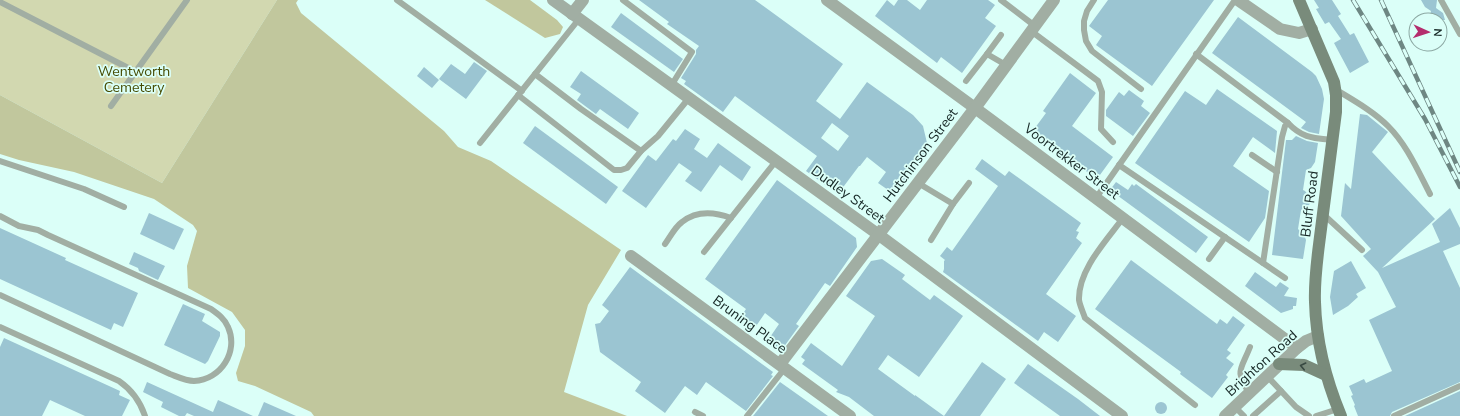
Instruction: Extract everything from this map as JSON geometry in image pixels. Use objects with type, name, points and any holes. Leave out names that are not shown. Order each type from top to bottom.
[{"type":"main road","name":"Bluff Road","points":[[1299,0],[1327,63],[1335,89],[1336,112],[1317,263],[1315,300],[1318,336],[1326,375],[1340,413]]},
{"type":"main road","points":[[1279,364],[1304,365],[1326,375]]},
{"type":"street","name":"Dudley Street","points":[[553,0],[879,235],[1122,416]]},
{"type":"street","points":[[576,17],[583,0]]},
{"type":"street","name":"Voortrekker Street","points":[[827,0],[975,108],[1297,348]]},
{"type":"street","name":"Hutchinson Street","points":[[782,366],[1054,0]]},
{"type":"street","points":[[1237,0],[1280,29],[1299,33],[1312,29]]},
{"type":"street","name":"Bruning Place","points":[[631,256],[850,416]]},
{"type":"street","name":"Brighton Road","points":[[1225,416],[1297,348],[1306,341],[1318,336]]},
{"type":"lane","points":[[111,106],[187,0]]},
{"type":"lane","points":[[397,0],[520,93],[614,170],[627,168],[641,151],[658,136],[689,98]]},
{"type":"lane","points":[[623,0],[692,52],[671,86]]},
{"type":"lane","points":[[1001,0],[1033,29],[1098,81],[1102,92],[1101,129],[1113,142]]},
{"type":"lane","points":[[1094,0],[1087,11],[1084,21],[1086,41],[1092,51],[1141,89]]},
{"type":"lane","points":[[1096,198],[1196,54],[1237,0]]},
{"type":"lane","points":[[1441,0],[1460,34]]},
{"type":"lane","points":[[0,2],[136,72]]},
{"type":"lane","points":[[480,143],[535,74],[576,17]]},
{"type":"lane","points":[[966,81],[1001,35]]},
{"type":"lane","points":[[987,54],[1006,65]]},
{"type":"lane","points":[[1196,54],[1288,123],[1299,134],[1312,138],[1332,140]]},
{"type":"lane","points":[[535,74],[581,109],[641,151]]},
{"type":"lane","points":[[1335,89],[1369,110],[1389,127],[1406,147],[1430,194]]},
{"type":"lane","points":[[1264,263],[1284,130],[1288,123]]},
{"type":"lane","points":[[1252,155],[1277,172]]},
{"type":"lane","points":[[0,161],[84,189],[124,207]]},
{"type":"lane","points":[[704,252],[776,161]]},
{"type":"lane","points":[[1119,165],[1285,278]]},
{"type":"lane","points":[[918,183],[953,204]]},
{"type":"lane","points":[[930,240],[953,204],[969,183]]},
{"type":"lane","points":[[665,244],[682,222],[696,214],[720,214],[731,218]]},
{"type":"lane","points":[[1323,214],[1362,250]]},
{"type":"lane","points":[[0,216],[19,226],[38,230],[211,309],[219,314],[228,326],[231,334],[230,356],[218,372],[203,380],[190,380],[170,374],[0,296]]},
{"type":"lane","points":[[1122,218],[1091,262],[1081,284],[1079,301],[1085,318],[1195,405]]},
{"type":"lane","points":[[1209,259],[1226,237]]},
{"type":"lane","points":[[0,327],[119,381],[130,389],[140,404],[145,416]]},
{"type":"lane","points":[[1249,393],[1240,378],[1240,372],[1250,347]]},
{"type":"lane","points":[[747,416],[782,366]]},
{"type":"lane","points":[[1267,376],[1296,407],[1309,416]]},
{"type":"lane","points":[[1394,416],[1460,386]]},
{"type":"lane","points":[[1254,416],[1280,391]]},
{"type":"lane","points":[[1235,407],[1244,416]]},
{"type":"lane","points":[[695,412],[703,416]]},
{"type":"lane","points":[[1316,416],[1340,413]]},
{"type":"green space","name":"Wentworth Cemetery","points":[[0,0],[277,0],[162,183],[0,95]]},
{"type":"green space","points":[[277,0],[298,0],[296,3],[301,13],[444,131],[458,147],[491,161],[621,250],[588,305],[564,392],[627,416],[314,416],[311,412],[255,386],[238,381],[236,373],[245,346],[245,330],[232,312],[188,288],[187,266],[197,231],[193,225],[154,199],[74,172],[19,160],[0,154],[0,95],[162,183]]},
{"type":"green space","points":[[485,0],[530,0],[557,20],[563,27],[560,34],[545,38]]},
{"type":"building","points":[[639,0],[755,0],[843,64],[816,101],[840,119],[867,82],[913,115],[923,126],[927,143],[922,161],[900,190],[895,186],[891,192],[878,183],[886,172],[867,157],[838,194],[806,171],[817,156],[735,96],[723,112],[684,84],[686,81],[681,78],[696,54],[696,50],[699,46],[667,24],[669,22]],"holes":[[[832,123],[849,136],[838,151],[821,138]]]},
{"type":"building","points":[[887,0],[894,6],[898,0],[907,0],[920,10],[927,0],[988,0],[995,5],[985,18],[996,26],[962,73],[941,57],[937,63],[875,16]]},
{"type":"building","points":[[1108,0],[1214,0],[1152,86],[1096,45],[1102,36],[1089,26]]},
{"type":"building","points":[[1314,0],[1332,0],[1341,14],[1338,16],[1350,35],[1354,33],[1369,62],[1350,73],[1334,43],[1341,39],[1329,22],[1325,24],[1316,9],[1319,8]]},
{"type":"building","points":[[1421,0],[1437,0],[1436,8],[1442,12],[1431,12],[1425,7]]},
{"type":"building","points":[[621,13],[683,59],[674,72],[611,27]]},
{"type":"building","points":[[1238,17],[1316,76],[1322,89],[1324,99],[1319,134],[1309,132],[1301,128],[1306,122],[1212,53]]},
{"type":"building","points":[[474,62],[487,71],[466,99],[439,79],[451,64],[465,74]]},
{"type":"building","points":[[424,67],[439,80],[432,88],[417,76]]},
{"type":"building","points":[[581,71],[639,113],[628,129],[600,109],[596,114],[577,100],[581,94],[570,87]]},
{"type":"building","points":[[1070,73],[1096,93],[1072,126],[1113,157],[1097,179],[1032,132],[1046,113],[1043,111]]},
{"type":"building","points":[[1217,89],[1277,131],[1275,153],[1253,137],[1233,166],[1269,191],[1265,218],[1249,242],[1135,163],[1185,91],[1206,105]]},
{"type":"building","points":[[1129,90],[1144,101],[1141,106],[1150,113],[1133,136],[1106,116],[1106,110],[1119,92],[1124,96]]},
{"type":"building","points":[[1360,114],[1367,115],[1388,132],[1372,152],[1435,219],[1382,268],[1440,242],[1432,224],[1450,208],[1460,228],[1460,244],[1443,251],[1460,288],[1460,382],[1392,412],[1390,416],[1358,416],[1351,396],[1353,395],[1349,386],[1364,379],[1366,383],[1392,371],[1369,320],[1396,307],[1378,272],[1363,256],[1371,249],[1341,216],[1345,183],[1351,189]]},
{"type":"building","points":[[535,126],[618,187],[606,204],[523,143]]},
{"type":"building","points":[[685,129],[700,139],[694,149],[707,158],[718,143],[751,167],[742,181],[720,165],[701,192],[685,181],[692,172],[679,163],[646,208],[622,191],[648,155],[656,161],[673,139],[676,141]]},
{"type":"building","points":[[1296,136],[1307,141],[1318,143],[1315,162],[1311,168],[1306,170],[1303,190],[1309,196],[1311,202],[1301,210],[1298,229],[1304,235],[1306,240],[1303,259],[1272,255],[1286,140],[1292,140]]},
{"type":"building","points":[[982,159],[1005,176],[1009,171],[1081,223],[1076,231],[1079,232],[1076,238],[1082,243],[1046,294],[1076,316],[1058,342],[1044,332],[1038,341],[943,272],[945,260],[940,256],[947,247],[952,251],[998,186],[975,169]]},
{"type":"building","points":[[777,180],[856,238],[857,247],[830,286],[825,283],[796,324],[799,326],[783,348],[775,349],[766,343],[779,324],[765,313],[752,332],[738,321],[746,309],[705,279]]},
{"type":"building","points":[[1116,182],[1128,190],[1132,184],[1134,186],[1136,184],[1208,237],[1196,253],[1110,190]]},
{"type":"building","points":[[149,213],[184,229],[174,250],[140,234]]},
{"type":"building","points":[[0,228],[66,258],[65,260],[138,293],[123,327],[114,323],[111,330],[0,279]]},
{"type":"building","points":[[134,252],[165,266],[158,280],[139,271],[138,268],[129,264]]},
{"type":"building","points":[[882,259],[905,275],[902,279],[930,300],[934,295],[963,316],[919,377],[888,355],[878,369],[944,416],[874,416],[849,397],[836,392],[838,390],[802,364],[805,360],[801,357],[811,343],[842,366],[875,316],[846,296],[871,261]]},
{"type":"building","points":[[1131,260],[1217,324],[1220,319],[1227,324],[1233,316],[1245,325],[1227,350],[1231,353],[1226,358],[1234,364],[1226,375],[1228,377],[1212,398],[1180,374],[1181,372],[1095,309]]},
{"type":"building","points":[[1351,261],[1366,288],[1356,294],[1358,297],[1348,306],[1333,315],[1330,297],[1334,271]]},
{"type":"building","points":[[630,267],[773,372],[771,375],[773,376],[746,411],[706,382],[697,395],[685,386],[665,413],[635,391],[641,382],[600,352],[595,324],[600,323],[609,311],[602,305]]},
{"type":"building","points":[[1255,272],[1276,287],[1280,282],[1289,288],[1284,296],[1297,298],[1296,306],[1293,306],[1293,309],[1281,313],[1245,286]]},
{"type":"building","points":[[183,304],[205,314],[202,321],[220,332],[220,336],[208,361],[205,364],[164,345]]},
{"type":"building","points":[[4,338],[120,391],[119,395],[130,400],[122,416],[85,416],[50,400],[42,416],[0,416],[0,347]]},
{"type":"building","points":[[982,362],[1006,379],[980,416],[944,416]]},
{"type":"building","points":[[1028,364],[1100,416],[1060,416],[1014,383]]},
{"type":"building","points":[[147,382],[213,412],[218,400],[253,416],[194,416],[187,413],[185,416],[179,416],[161,407],[163,402],[143,392]]},
{"type":"building","points":[[780,382],[828,416],[753,416]]},
{"type":"building","points":[[1460,391],[1460,416],[1405,416]]},
{"type":"building","points":[[264,402],[296,416],[258,416]]},
{"type":"building","points":[[1159,402],[1163,402],[1167,408],[1163,414],[1159,414],[1155,410],[1155,406]]},
{"type":"railway","points":[[1353,0],[1425,119],[1460,187]]},
{"type":"railway","points":[[1381,0],[1460,172]]}]
